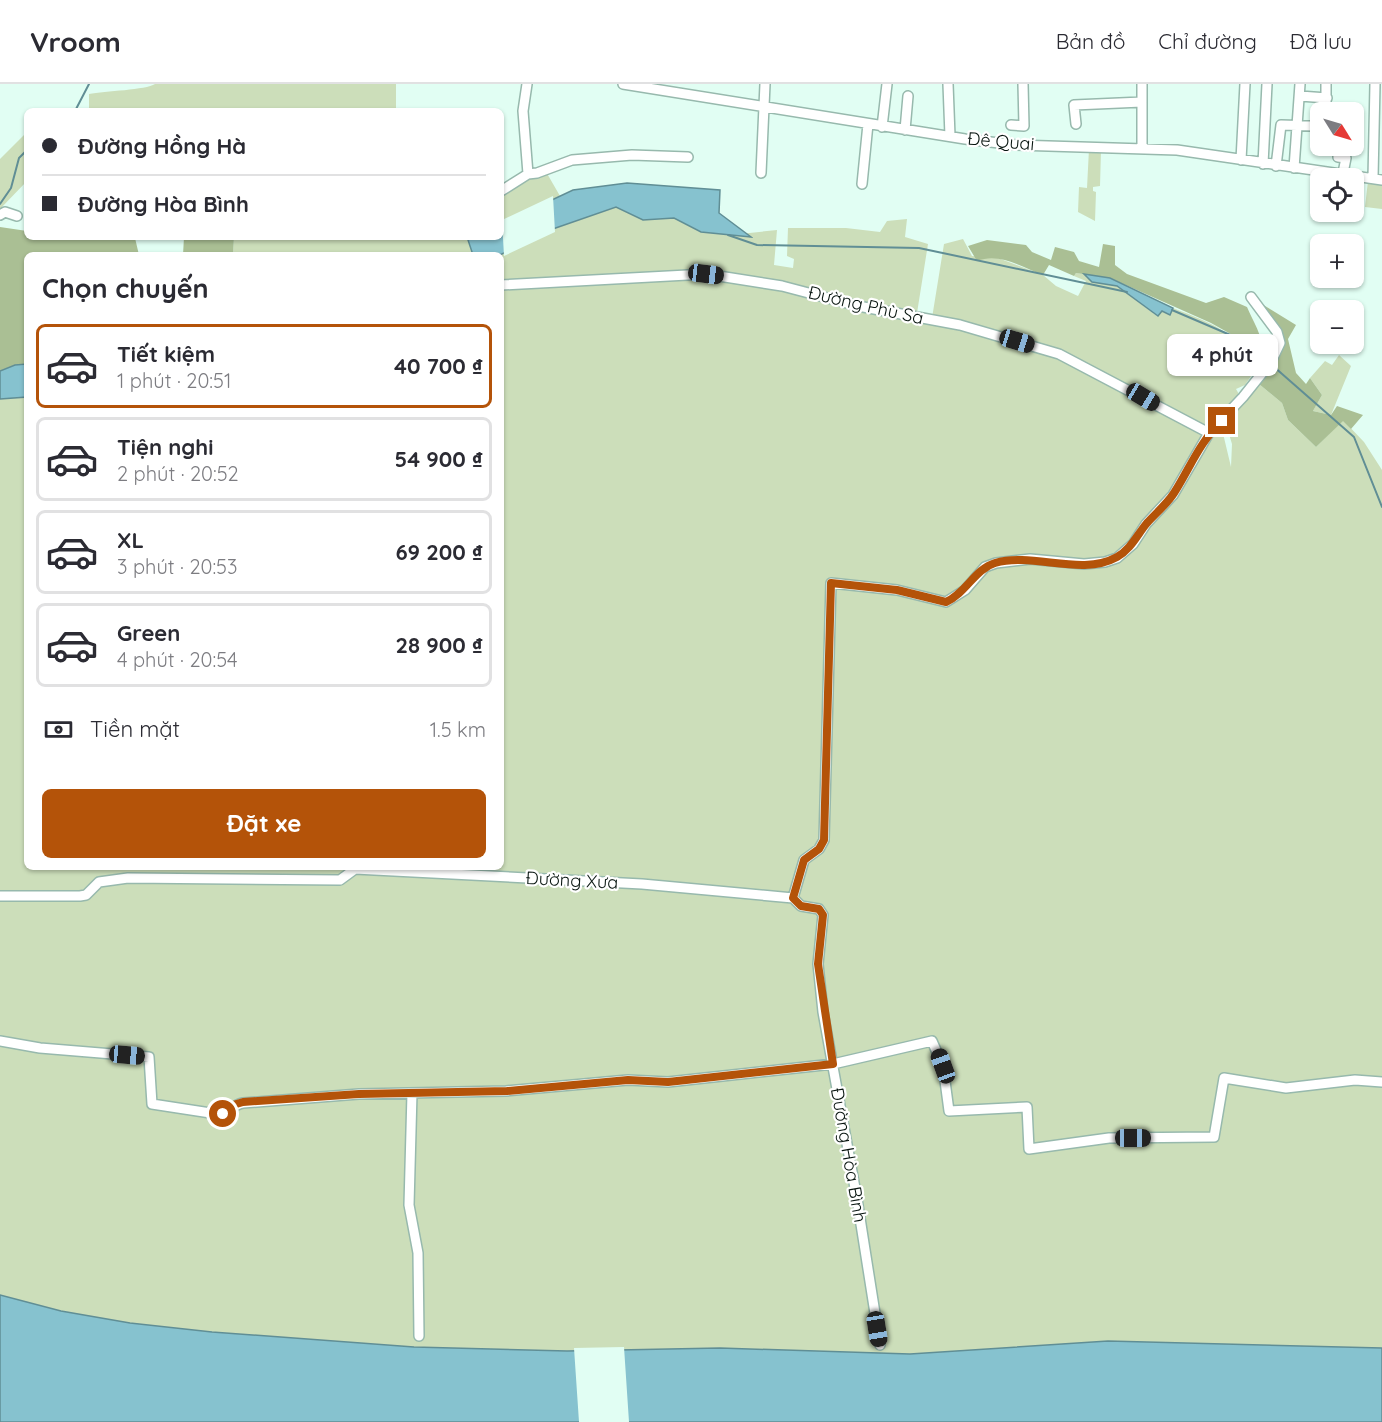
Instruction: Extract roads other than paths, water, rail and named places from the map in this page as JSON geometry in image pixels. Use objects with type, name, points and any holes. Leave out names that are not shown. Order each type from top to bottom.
[{"type":"street","points":[[527,84],[523,111],[528,174]]},
{"type":"street","name":"Đê Quai","points":[[623,84],[882,127],[1016,145],[1177,150],[1310,170]]},
{"type":"street","points":[[761,173],[765,84]]},
{"type":"street","points":[[882,127],[887,84]]},
{"type":"street","points":[[948,84],[950,136]]},
{"type":"street","points":[[1011,125],[1024,126],[1023,84]]},
{"type":"street","points":[[1142,84],[1142,148]]},
{"type":"street","points":[[1241,160],[1245,84]]},
{"type":"street","points":[[1263,164],[1267,84]]},
{"type":"street","points":[[1294,168],[1299,126],[1300,84]]},
{"type":"street","points":[[1326,84],[1327,102]]},
{"type":"street","points":[[1375,84],[1377,179]]},
{"type":"street","points":[[905,130],[908,96]]},
{"type":"street","points":[[1300,96],[1327,98]]},
{"type":"street","points":[[1076,124],[1074,105],[1142,102]]},
{"type":"street","points":[[862,184],[868,124]]},
{"type":"street","points":[[1276,166],[1281,125],[1310,126]]},
{"type":"street","points":[[504,189],[528,174],[572,160],[632,155],[688,157]]},
{"type":"street","points":[[1338,156],[1346,158],[1344,168]]},
{"type":"street","points":[[0,215],[5,212],[17,216]]},
{"type":"street","name":"Đường Phù Sa","points":[[504,285],[706,274],[782,286],[858,306],[969,328],[1059,354],[1209,432]]},
{"type":"street","points":[[793,898],[804,860],[819,849],[824,840],[831,583],[897,590],[946,602],[965,590],[985,567],[996,563],[1030,559],[1084,564],[1116,558],[1133,544],[1146,524],[1173,495],[1209,432],[1260,377],[1280,343],[1277,332],[1268,317],[1251,297]]},
{"type":"street","name":"Đường Xưa","points":[[0,896],[80,896],[86,895],[99,882],[128,878],[340,880],[354,870]]},
{"type":"street","name":"Đường Xưa","points":[[374,870],[642,884],[793,898]]},
{"type":"street","name":"Đường Hòa Bình","points":[[793,898],[801,906],[819,909],[823,915],[818,964],[880,1345]]},
{"type":"street","points":[[0,1041],[40,1048],[149,1057],[152,1104],[218,1114],[226,1113],[233,1105],[243,1102],[359,1094],[507,1091],[628,1080],[668,1082],[833,1064],[933,1041],[943,1066],[949,1111],[1027,1107],[1029,1149],[1094,1139],[1214,1137],[1224,1078],[1286,1088],[1355,1080],[1382,1082]]},
{"type":"street","points":[[412,1093],[409,1205],[418,1253],[419,1336]]},
{"type":"water","points":[[627,183],[720,190],[719,213],[751,237],[701,232],[674,218],[643,220],[616,207],[547,231],[504,253],[472,252],[468,240],[504,240],[504,223],[573,190]]},
{"type":"water","points":[[1084,274],[1110,278],[1173,308],[1170,315],[1162,311],[1158,316],[1117,286],[1092,282]]},
{"type":"water","points":[[24,364],[24,397],[0,399],[0,371]]},
{"type":"water","points":[[0,1295],[61,1311],[130,1323],[212,1332],[414,1347],[567,1351],[720,1348],[910,1354],[1108,1341],[1382,1348],[1382,1422],[0,1422]]},
{"type":"waterway","points":[[77,108],[89,84]]},
{"type":"waterway","points":[[0,204],[11,188],[19,158],[24,153]]},
{"type":"waterway","points":[[728,235],[757,245],[919,248],[1127,292]]},
{"type":"waterway","points":[[1172,310],[1242,340],[1268,362]]},
{"type":"waterway","points":[[1273,366],[1354,437],[1382,507]]}]
